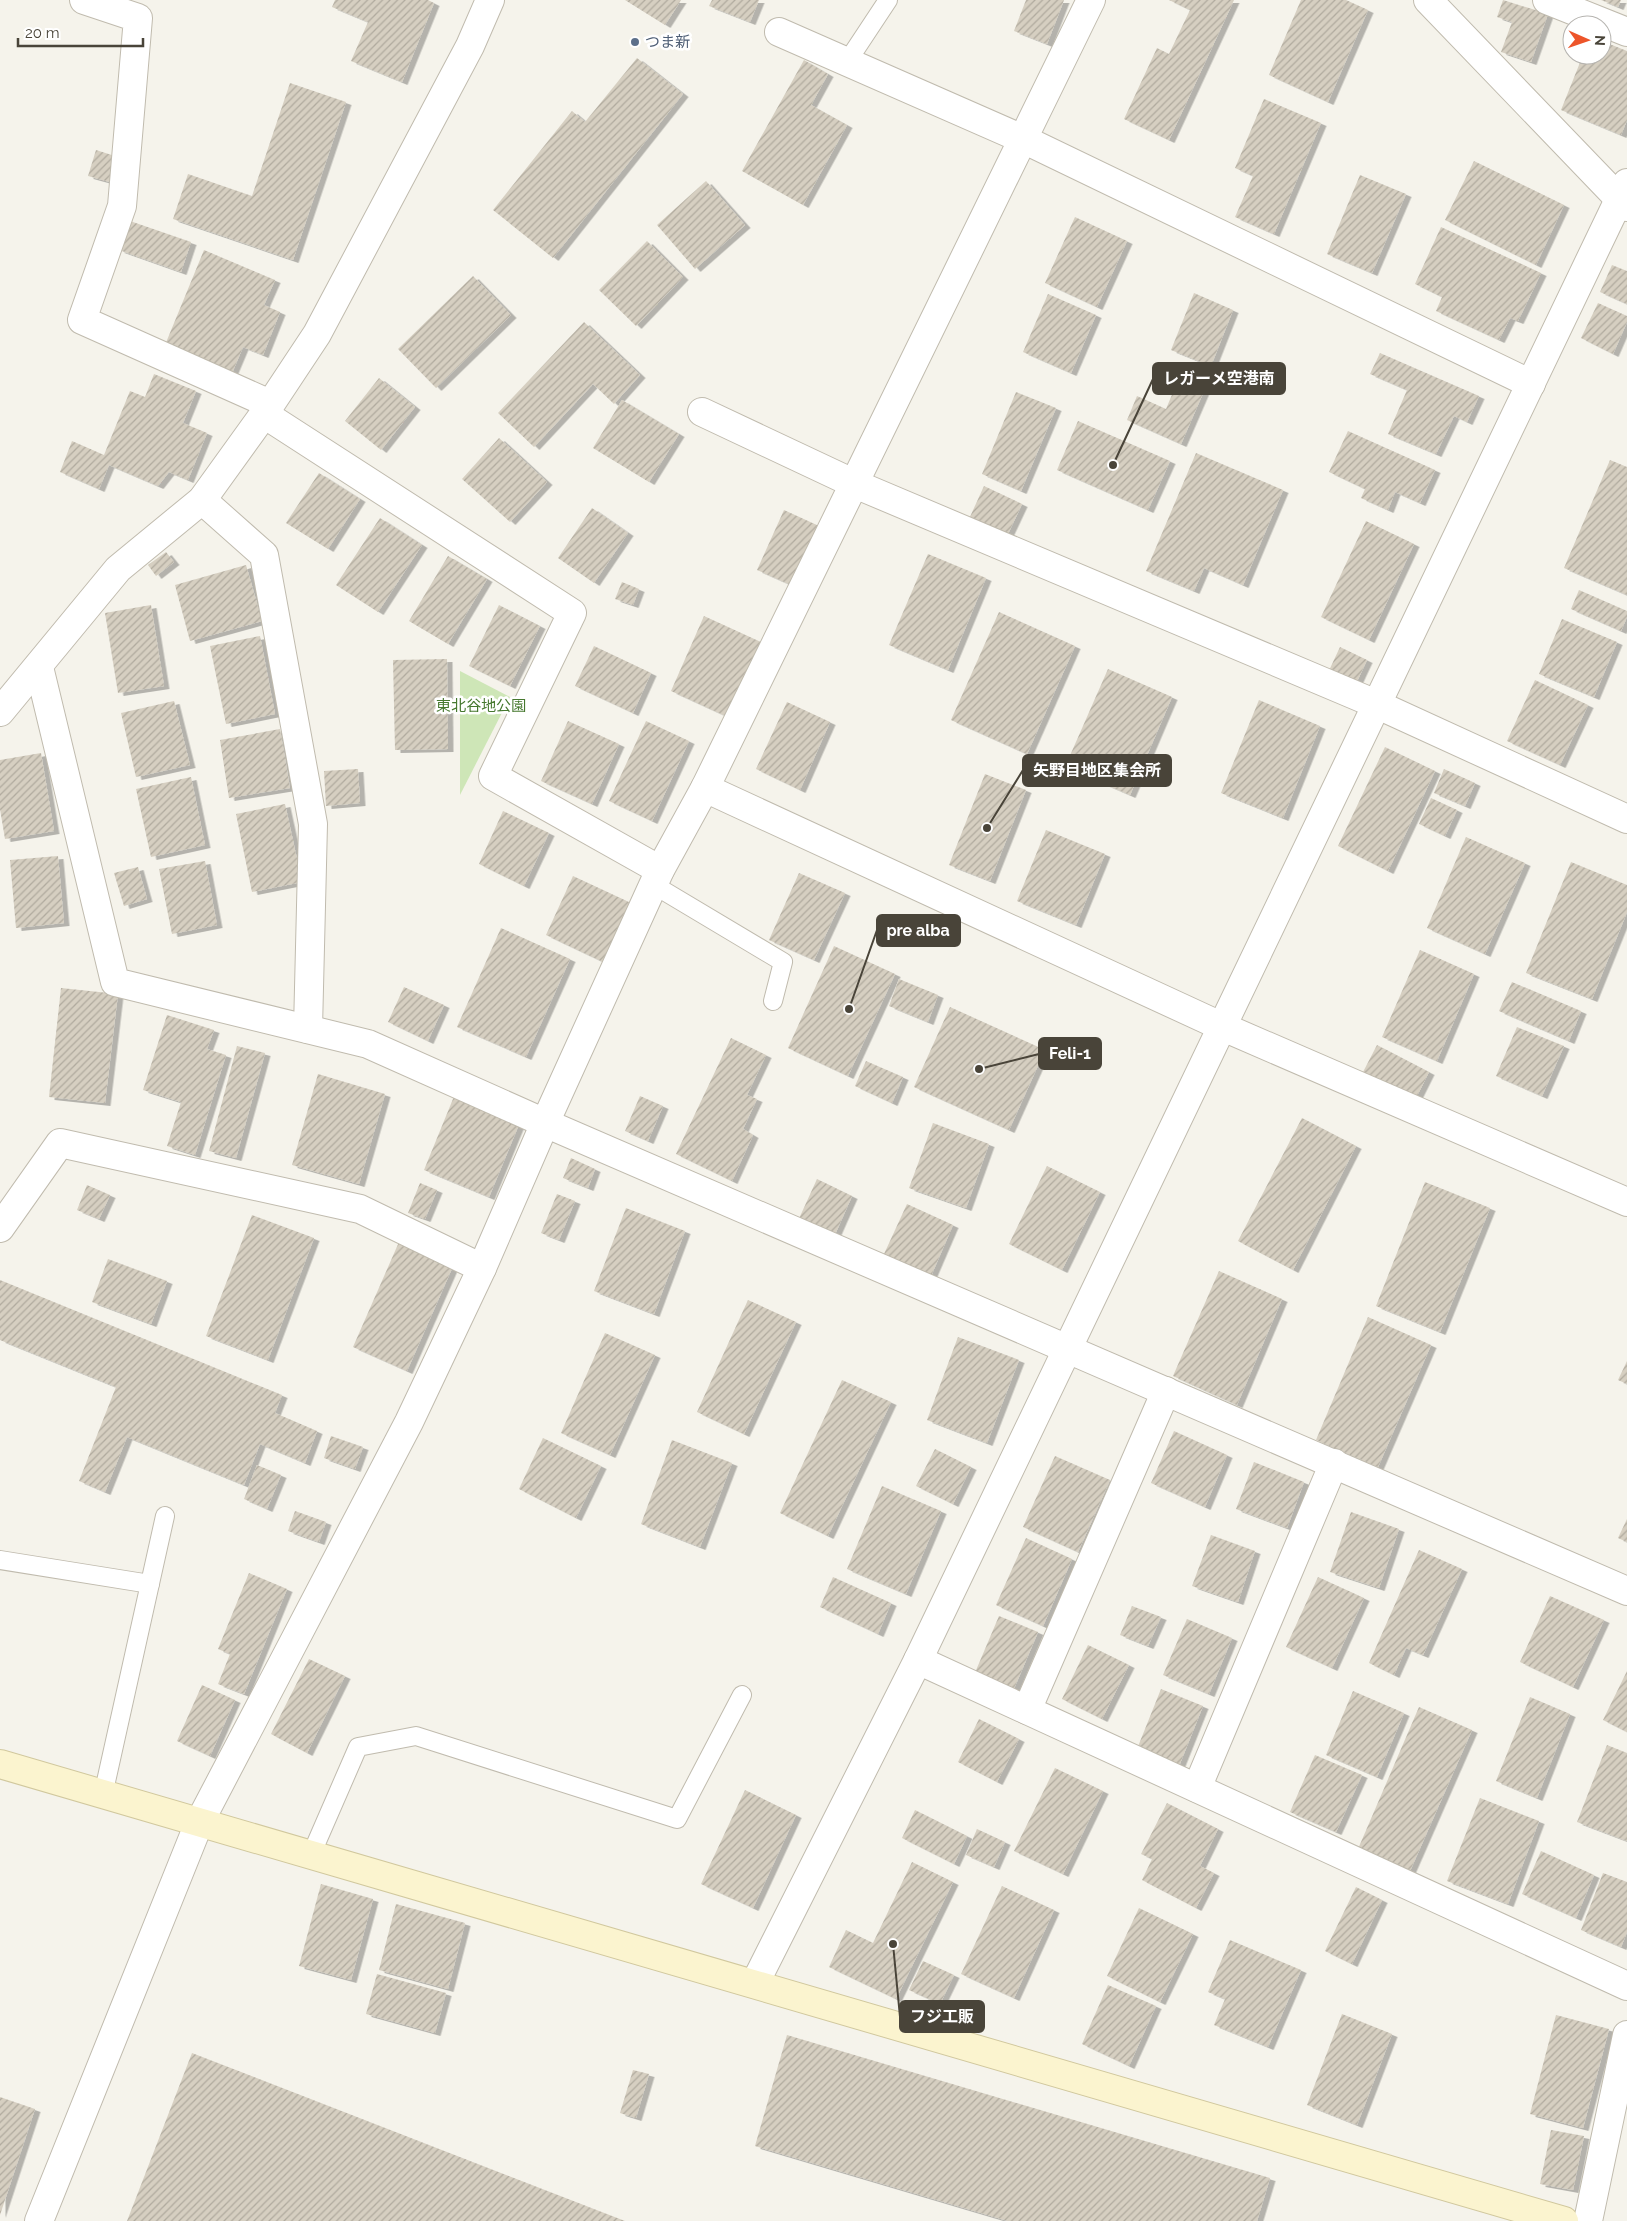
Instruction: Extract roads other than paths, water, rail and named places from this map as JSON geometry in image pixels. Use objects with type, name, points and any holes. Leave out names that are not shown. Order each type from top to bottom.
[{"type":"street","points":[[84,0],[138,18],[122,206],[82,320],[267,409],[572,613],[493,776],[657,878]]},
{"type":"street","points":[[0,712],[118,569],[202,500],[267,409],[317,334],[470,46],[490,0]]},
{"type":"street","points":[[39,2221],[199,1823],[409,1422],[482,1268],[545,1123],[657,878],[705,788],[856,484],[1091,0]]},
{"type":"street","points":[[755,1983],[918,1660],[1066,1348],[1223,1027],[1376,704],[1624,197],[1428,0]]},
{"type":"street","points":[[1547,0],[1627,32]]},
{"type":"street","points":[[779,32],[1024,140],[1531,384]]},
{"type":"street","points":[[702,412],[856,484],[1376,704],[1627,819]]},
{"type":"street","points":[[202,500],[264,555],[312,824],[308,1030]]},
{"type":"street","points":[[39,667],[114,982],[368,1044],[545,1123],[1627,1591]]},
{"type":"street","points":[[705,788],[1223,1027],[1627,1202]]},
{"type":"street","points":[[0,1228],[60,1143],[360,1209],[482,1268]]},
{"type":"street","points":[[1027,1710],[1166,1390]]},
{"type":"street","points":[[1197,1788],[1334,1463]]},
{"type":"street","points":[[918,1660],[1627,1986]]},
{"type":"street","points":[[0,1764],[755,1983],[1564,2221]]},
{"type":"street","points":[[1588,2221],[1627,2034]]},
{"type":"lane","points":[[847,62],[888,0]]},
{"type":"lane","points":[[657,878],[783,962],[774,1001]]},
{"type":"lane","points":[[104,1795],[165,1516]]},
{"type":"lane","points":[[0,1560],[150,1584]]},
{"type":"lane","points":[[311,1855],[358,1747],[416,1736],[678,1819],[742,1695]]},
{"type":"place","name":"つま新","points":[[635,42]]},
{"type":"place","name":"レガーメ空港南","points":[[1113,465]]},
{"type":"place","name":"矢野目地区集会所","points":[[987,828]]},
{"type":"place","name":"pre alba","points":[[849,1009]]},
{"type":"place","name":"Feli-1","points":[[979,1069]]},
{"type":"place","name":"フジ工販","points":[[893,1944]]},
{"type":"park label","name":"東北谷地公園","points":[[481,706]]}]
